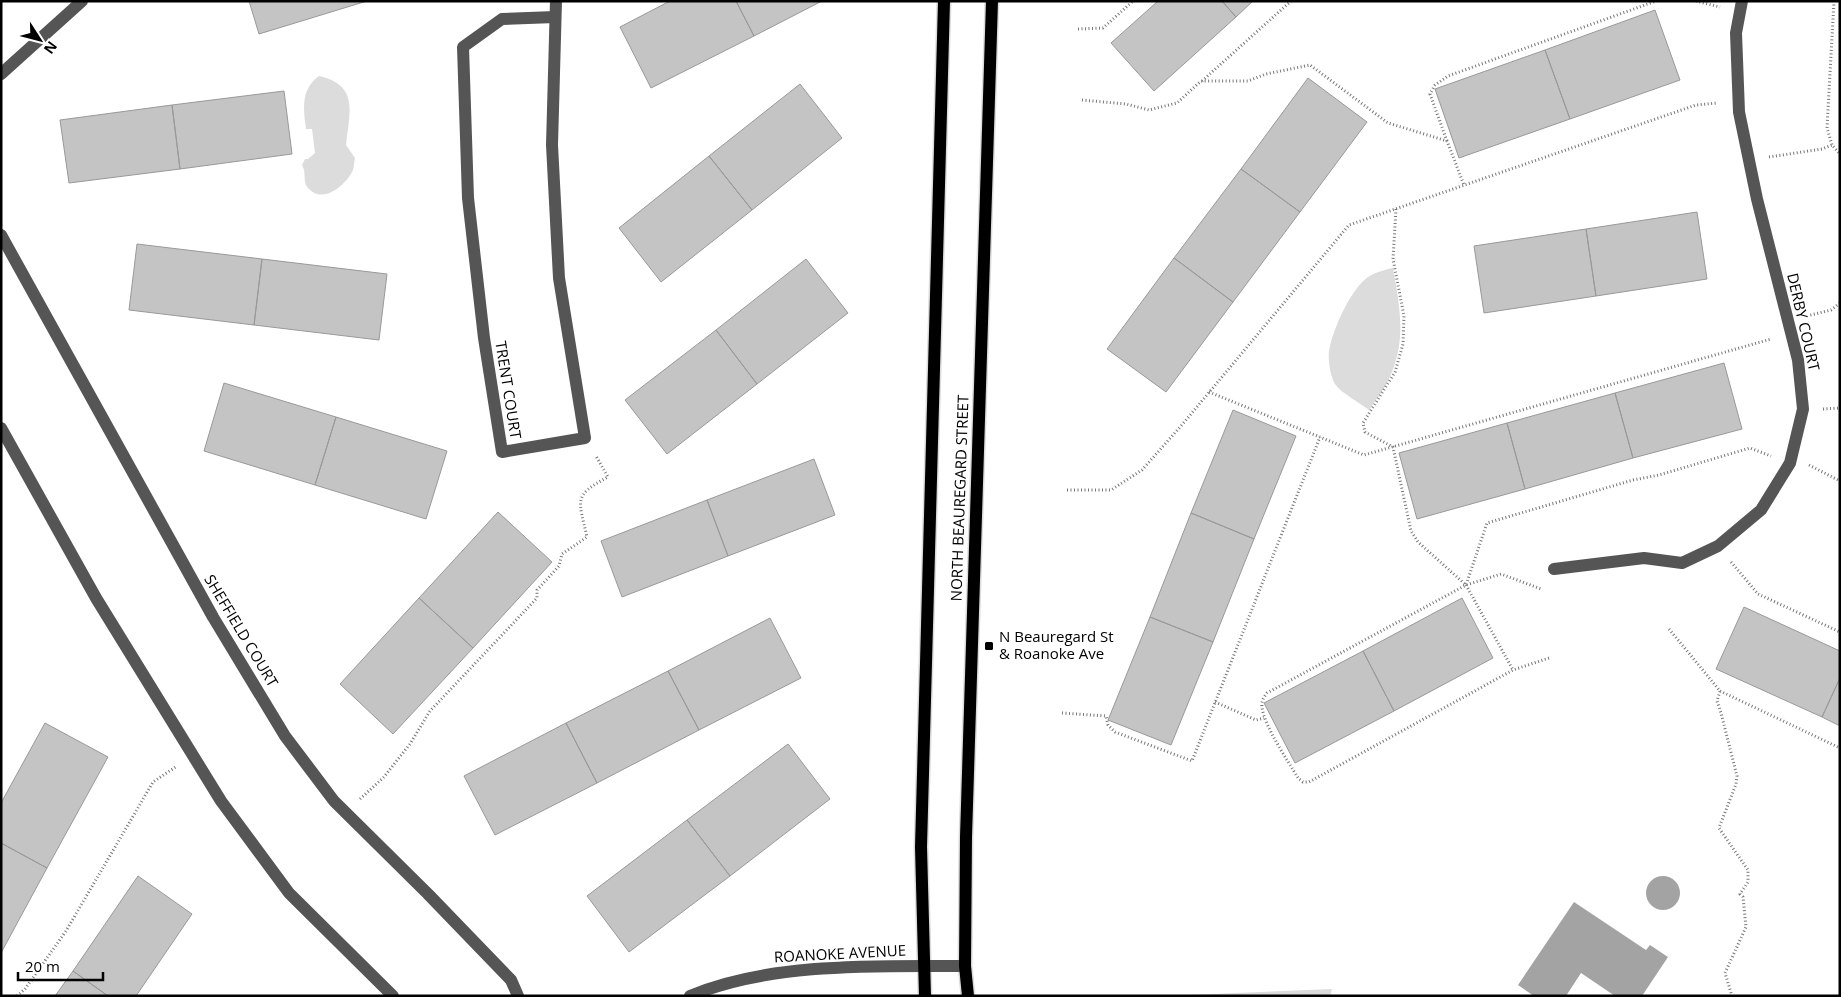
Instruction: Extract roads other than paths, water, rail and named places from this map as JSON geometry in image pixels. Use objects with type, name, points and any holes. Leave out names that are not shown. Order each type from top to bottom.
[{"type":"main road","name":"NORTH BEAUREGARD STREET","points":[[925,996],[921,847],[944,1]]},
{"type":"main road","name":"NORTH BEAUREGARD STREET","points":[[968,996],[965,966],[966,827],[992,1]]},
{"type":"street","points":[[1,74],[82,1]]},
{"type":"street","points":[[555,17],[556,1]]},
{"type":"street","name":"DERBY COURT","points":[[1554,570],[1644,558],[1682,563],[1718,546],[1761,510],[1790,459],[1803,410],[1798,360],[1739,112],[1736,34],[1742,1]]},
{"type":"street","name":"TRENT COURT","points":[[555,17],[552,145],[560,278],[585,438],[502,452],[484,338],[468,198],[463,47],[502,19],[555,17]]},
{"type":"street","name":"SHEFFIELD COURT","points":[[1,235],[213,617],[285,736],[334,801],[511,980],[518,996]]},
{"type":"street","points":[[1,428],[96,598],[221,801],[289,892],[393,996]]},
{"type":"street","name":"ROANOKE AVENUE","points":[[690,996],[708,988],[776,973],[864,967],[965,966]]},
{"type":"place","name":"N Beauregard St & Roanoke Ave","points":[[989,646]]}]
